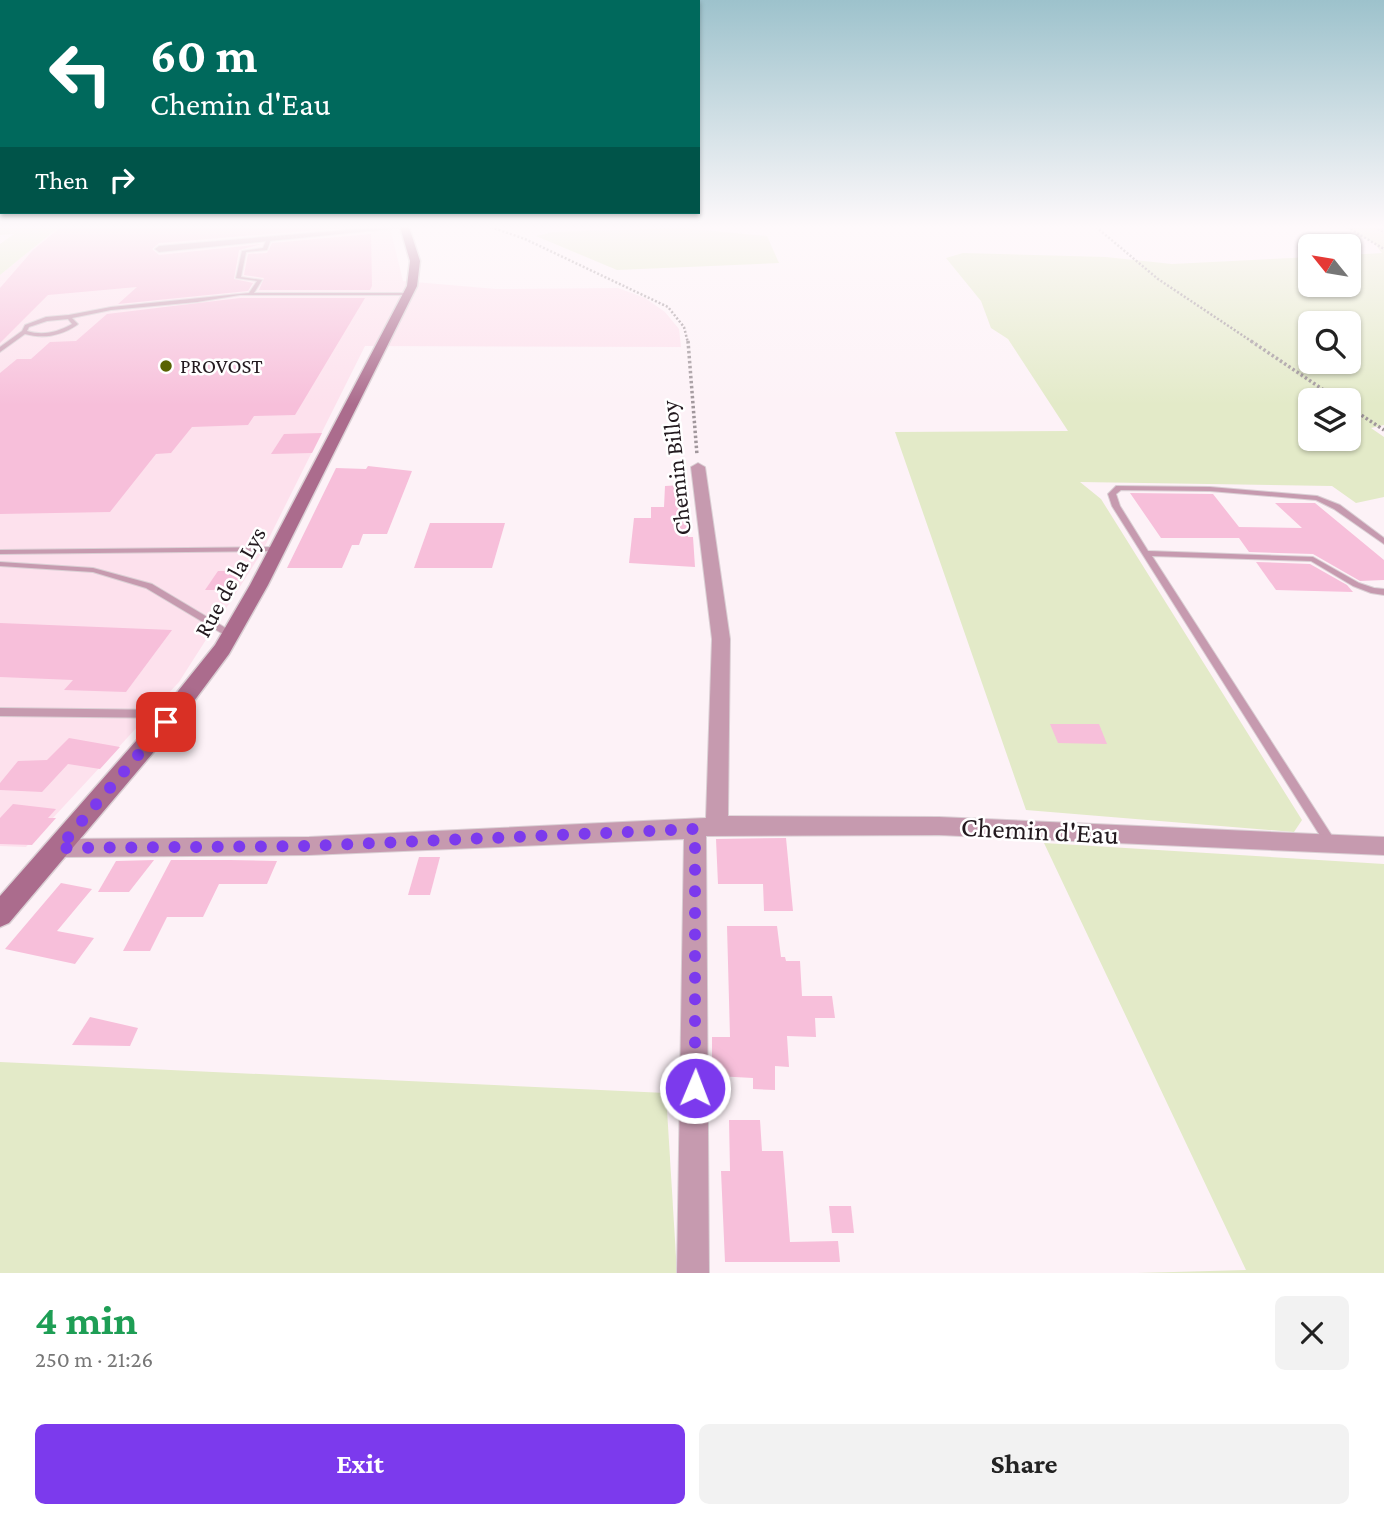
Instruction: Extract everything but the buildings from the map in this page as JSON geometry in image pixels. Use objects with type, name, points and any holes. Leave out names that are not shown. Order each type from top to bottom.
[{"type":"main road","name":"Rue de la Lys","points":[[0,915],[172,714],[231,635],[278,548],[409,286]]},
{"type":"street","name":"Chemin Billoy","points":[[698,467],[721,639],[706,827]]},
{"type":"street","name":"Chemin d'Eau","points":[[59,848],[309,846],[706,827],[939,826],[1384,846]]},
{"type":"street","points":[[693,1273],[706,827]]},
{"type":"lane","points":[[251,294],[256,286]]},
{"type":"lane","points":[[0,350],[24,332],[27,326],[38,321],[114,306],[251,294],[408,293]]},
{"type":"lane","points":[[24,332],[41,335],[65,330],[75,321],[69,317]]},
{"type":"lane","points":[[1331,844],[1116,506],[1112,494],[1119,488],[1210,489],[1317,498],[1337,507],[1384,542]]},
{"type":"lane","points":[[0,552],[278,548]]},
{"type":"lane","points":[[1146,553],[1313,559],[1338,571],[1364,591],[1384,592]]},
{"type":"lane","points":[[0,564],[93,570],[149,586],[231,635]]},
{"type":"lane","points":[[0,712],[172,714]]},
{"type":"path","name":"Chemin Billoy","points":[[625,286],[668,307],[684,327],[691,355],[698,467]]},
{"type":"path","points":[[1169,286],[1321,388]]},
{"type":"path","points":[[1361,415],[1384,430]]},
{"type":"shaded area","points":[[0,286],[618,288],[645,298],[665,312],[679,329],[681,347],[365,346],[262,552],[179,682],[26,847],[0,846]]},
{"type":"green space","points":[[969,286],[1298,286],[1298,298],[1362,298],[1362,286],[1384,286],[1384,425],[1371,428],[1384,437],[1384,497],[1356,503],[1332,486],[1080,482],[1101,499],[1302,820],[1294,832],[1026,810],[895,432],[1068,431],[1008,339],[991,328],[981,301]]},
{"type":"green space","points":[[1044,843],[1384,864],[1384,1273],[1137,1273],[1246,1270]]},
{"type":"green space","points":[[0,1062],[666,1093],[677,1273],[0,1273]]},
{"type":"place","name":"PROVOST","points":[[166,366]]},
{"type":"route","points":[[166,722],[59,848],[309,846],[695,829],[695,1088]]}]
